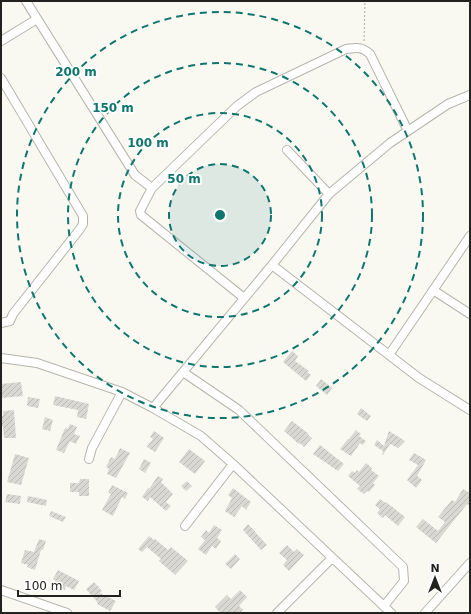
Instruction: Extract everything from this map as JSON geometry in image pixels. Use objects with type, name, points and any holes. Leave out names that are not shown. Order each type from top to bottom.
[{"type":"street","points":[[26,1],[135,175],[152,188]]},
{"type":"street","points":[[1,41],[36,19]]},
{"type":"street","points":[[244,298],[141,215],[140,211],[152,188],[237,106],[256,92],[346,49],[364,49],[370,54],[408,131]]},
{"type":"street","points":[[1,78],[83,216],[83,224],[13,314],[10,321],[1,323]]},
{"type":"street","points":[[153,408],[329,194],[390,143],[448,104],[470,95]]},
{"type":"street","points":[[287,150],[329,194]]},
{"type":"street","points":[[389,355],[470,236]]},
{"type":"street","points":[[272,265],[419,378],[470,410]]},
{"type":"street","points":[[433,290],[470,314]]},
{"type":"street","points":[[1,358],[36,363],[122,392],[201,436],[233,464],[391,613]]},
{"type":"street","points":[[183,372],[239,410],[403,567],[404,581],[384,606]]},
{"type":"street","points":[[88,459],[92,448],[122,392]]},
{"type":"street","points":[[185,526],[233,464]]},
{"type":"street","points":[[277,613],[332,558]]},
{"type":"street","points":[[425,613],[470,564]]},
{"type":"street","points":[[1,590],[67,613]]},
{"type":"path","points":[[364,49],[365,1]]},
{"type":"building","points":[[292,351],[298,356],[295,361],[309,371],[307,372],[311,375],[306,381],[283,362]]},
{"type":"building","points":[[321,379],[332,388],[327,395],[316,386]]},
{"type":"building","points":[[21,382],[23,396],[1,398],[1,384]]},
{"type":"building","points":[[55,396],[89,404],[86,419],[77,417],[78,410],[53,405]]},
{"type":"building","points":[[28,397],[40,399],[38,408],[27,406]]},
{"type":"building","points":[[361,408],[371,416],[367,421],[357,414]]},
{"type":"building","points":[[14,410],[16,438],[4,438],[3,426],[1,427],[1,416],[3,416],[3,411]]},
{"type":"building","points":[[45,417],[53,420],[50,431],[42,429]]},
{"type":"building","points":[[292,421],[312,438],[304,447],[284,431]]},
{"type":"building","points":[[70,424],[77,427],[74,434],[80,436],[76,444],[70,441],[64,453],[56,450],[65,428],[68,429]]},
{"type":"building","points":[[356,430],[361,434],[359,436],[366,441],[363,445],[360,443],[351,456],[340,449]]},
{"type":"building","points":[[154,431],[164,438],[155,452],[147,447],[153,439],[150,437]]},
{"type":"building","points":[[389,431],[405,441],[398,448],[390,444],[382,455],[383,451],[374,445],[377,440],[384,446]]},
{"type":"building","points":[[320,445],[344,464],[338,471],[313,454]]},
{"type":"building","points":[[120,448],[130,453],[116,478],[107,474],[109,469],[106,467],[111,457],[115,459]]},
{"type":"building","points":[[189,449],[205,461],[195,474],[179,462]]},
{"type":"building","points":[[414,453],[426,460],[417,476],[422,480],[416,488],[407,480],[418,465],[409,460]]},
{"type":"building","points":[[15,454],[29,458],[21,485],[7,482]]},
{"type":"building","points":[[144,459],[151,463],[145,473],[139,469]]},
{"type":"building","points":[[366,463],[372,468],[371,470],[379,476],[373,483],[375,485],[369,492],[367,491],[364,494],[357,489],[360,486],[348,476],[352,471],[355,473],[357,470],[359,472]]},
{"type":"building","points":[[158,476],[163,479],[161,482],[173,494],[166,502],[171,506],[166,511],[150,497],[148,501],[142,497]]},
{"type":"building","points":[[80,479],[89,479],[89,496],[79,496],[79,492],[70,492],[70,483],[79,483]]},
{"type":"building","points":[[187,481],[192,486],[186,491],[181,486]]},
{"type":"building","points":[[112,485],[128,493],[125,499],[122,497],[113,516],[102,510],[111,494],[108,493]]},
{"type":"building","points":[[233,488],[251,502],[246,510],[242,506],[234,517],[225,511],[232,498],[228,495]]},
{"type":"building","points":[[463,489],[470,493],[470,506],[467,504],[436,543],[416,527],[423,519],[438,531],[445,522],[438,517],[452,500],[455,502]]},
{"type":"building","points":[[7,494],[21,496],[20,504],[5,502]]},
{"type":"building","points":[[28,496],[47,500],[46,506],[27,502]]},
{"type":"building","points":[[380,499],[405,517],[398,526],[385,515],[383,518],[377,513],[380,509],[375,505]]},
{"type":"building","points":[[51,511],[66,517],[63,522],[49,516]]},
{"type":"building","points":[[248,524],[267,545],[261,550],[243,530]]},
{"type":"building","points":[[214,525],[222,530],[217,538],[221,541],[216,549],[212,546],[206,555],[198,549],[205,540],[201,537],[206,530],[209,533]]},
{"type":"building","points":[[149,536],[168,550],[171,547],[188,561],[175,575],[159,561],[161,559],[147,547],[142,552],[138,549]]},
{"type":"building","points":[[39,539],[46,541],[43,550],[41,550],[35,570],[27,567],[28,565],[21,563],[25,550],[34,552]]},
{"type":"building","points":[[287,545],[294,552],[297,549],[304,555],[289,571],[283,565],[287,560],[279,553]]},
{"type":"building","points":[[235,554],[240,559],[231,569],[225,564]]},
{"type":"building","points":[[58,570],[79,581],[74,590],[66,586],[65,590],[54,584],[56,581],[53,579]]},
{"type":"building","points":[[94,582],[102,591],[100,593],[116,601],[110,611],[97,604],[98,603],[86,589]]},
{"type":"building","points":[[240,590],[247,597],[239,606],[243,610],[240,613],[221,613],[215,607],[227,595],[231,599]]}]
